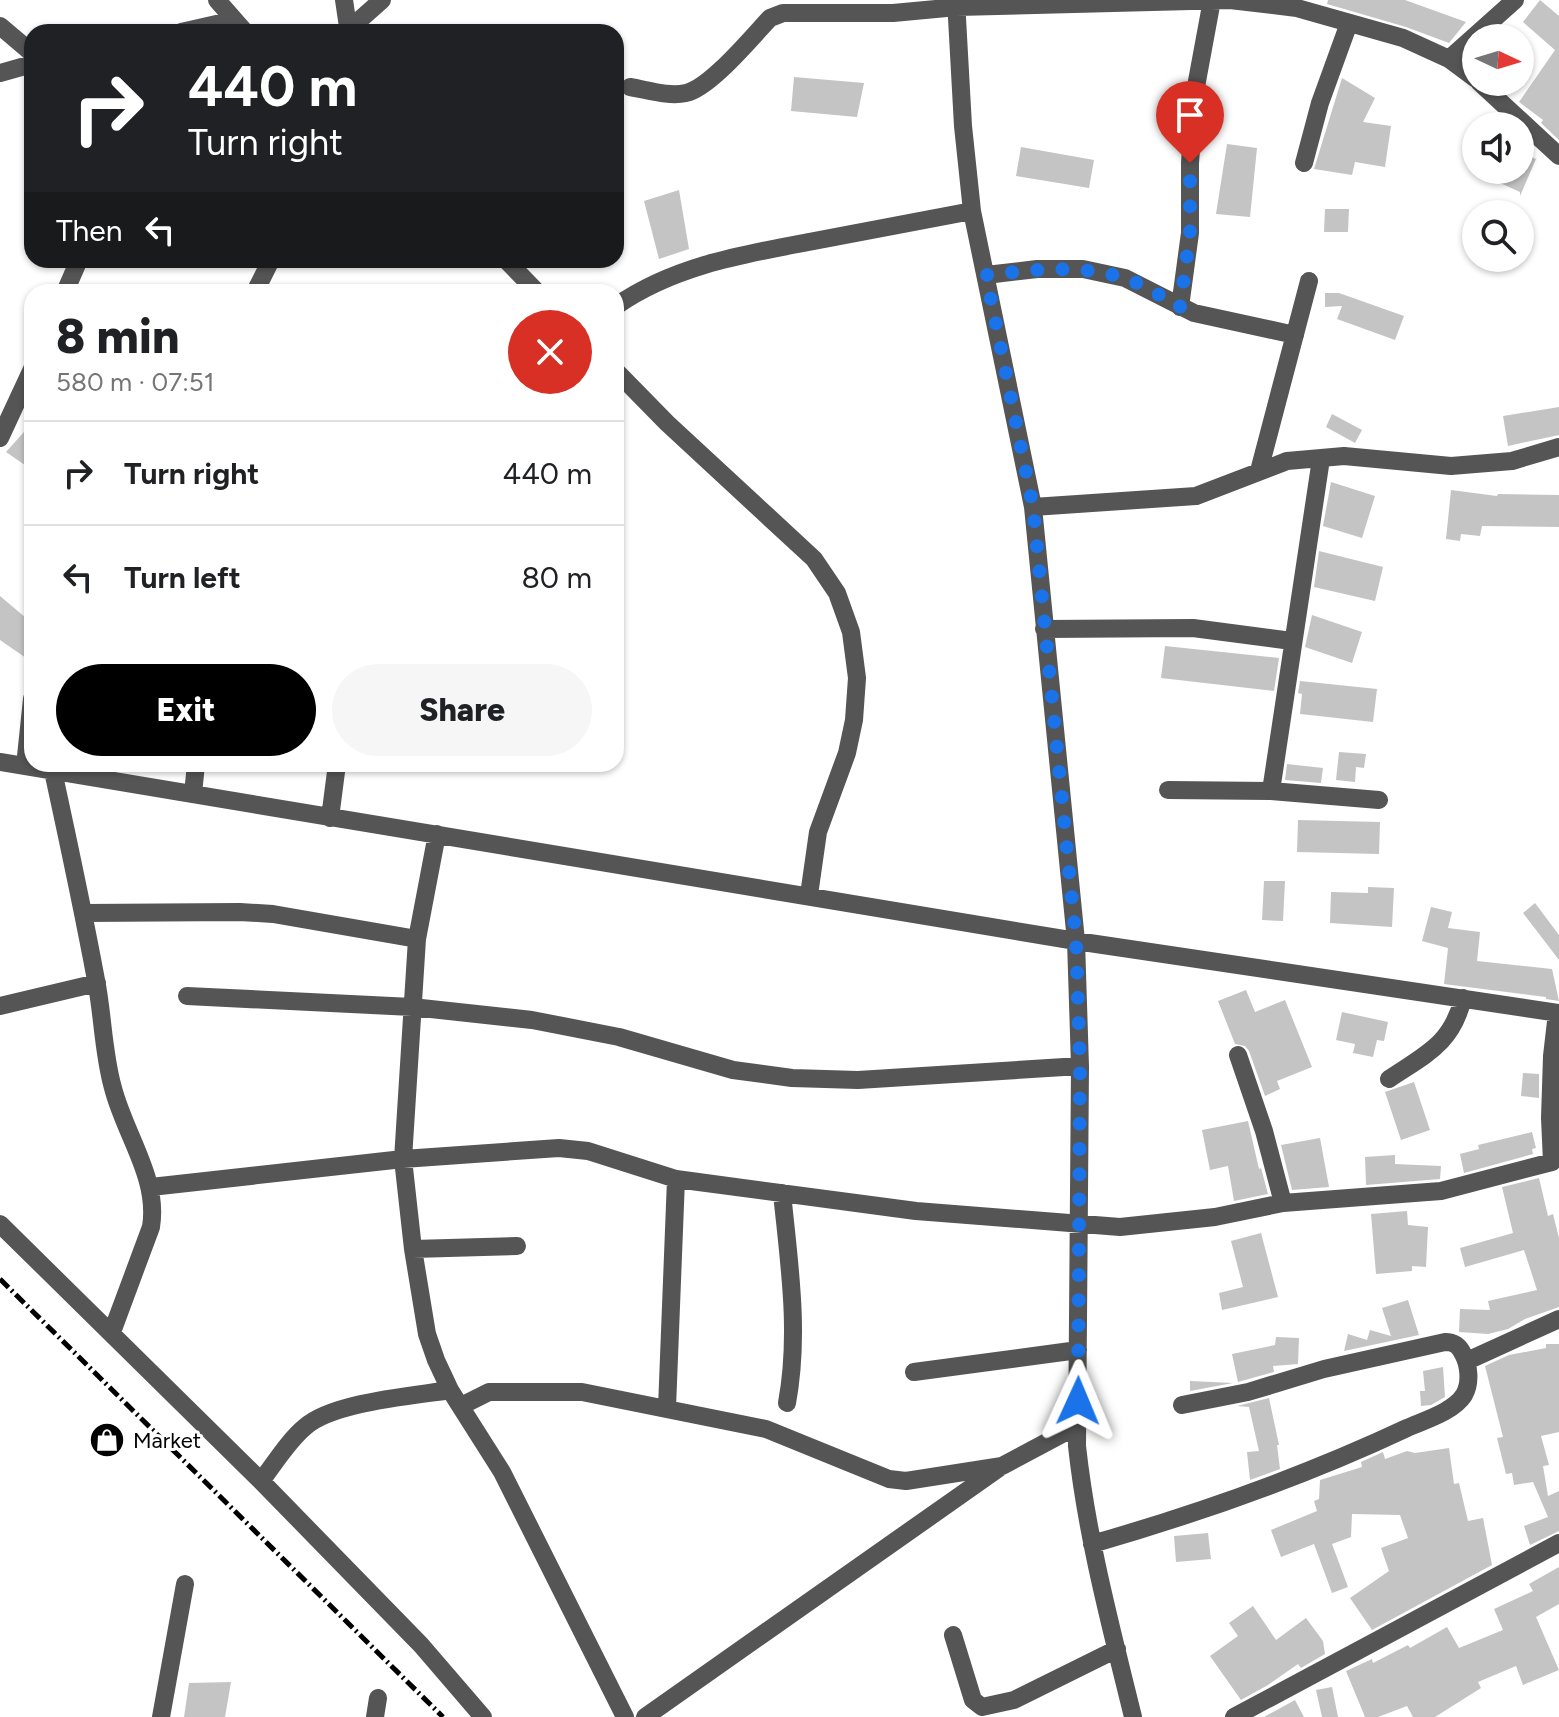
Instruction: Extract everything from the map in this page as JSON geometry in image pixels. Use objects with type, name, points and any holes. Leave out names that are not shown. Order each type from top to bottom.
[{"type":"street","points":[[217,0],[238,24]]},
{"type":"street","points":[[344,0],[346,24]]},
{"type":"street","points":[[354,24],[382,0]]},
{"type":"street","points":[[630,87],[671,94],[702,87],[770,18],[783,13],[893,13],[957,4],[1212,0],[1297,8],[1403,38],[1449,59],[1462,69]]},
{"type":"street","points":[[1180,307],[1190,233],[1195,92],[1212,0]]},
{"type":"street","points":[[1449,59],[1515,0]]},
{"type":"street","points":[[957,4],[963,126],[972,211],[1033,507],[1076,941],[1080,1066],[1077,1426],[1083,1499],[1133,1717]]},
{"type":"street","points":[[1304,163],[1320,103],[1349,23]]},
{"type":"street","points":[[0,26],[24,46]]},
{"type":"street","points":[[0,73],[24,66]]},
{"type":"street","points":[[1493,96],[1559,156]]},
{"type":"street","points":[[624,300],[683,271],[726,258],[972,211]]},
{"type":"street","points":[[514,268],[529,284]]},
{"type":"street","points":[[986,275],[1037,269],[1083,269],[1125,278],[1194,313],[1295,335]]},
{"type":"street","points":[[1259,471],[1309,281]]},
{"type":"street","points":[[624,379],[814,559],[837,593],[851,632],[857,678],[854,720],[847,753],[818,832],[809,895]]},
{"type":"street","points":[[0,438],[24,386]]},
{"type":"street","points":[[1033,507],[1196,496],[1287,461],[1344,456],[1451,466],[1512,461],[1559,447]]},
{"type":"street","points":[[1271,791],[1321,459]]},
{"type":"street","points":[[1044,629],[1193,628],[1292,641]]},
{"type":"street","points":[[0,762],[24,766]]},
{"type":"street","points":[[53,772],[97,983],[112,1086],[151,1187],[154,1212],[112,1332]]},
{"type":"street","points":[[59,772],[1076,941],[1558,1013],[1551,1071],[1552,1162],[1441,1191],[1283,1203],[1215,1217],[1120,1227],[916,1211],[676,1179],[588,1151],[559,1148],[403,1159],[151,1187]]},
{"type":"street","points":[[193,794],[195,772]]},
{"type":"street","points":[[330,818],[336,772]]},
{"type":"street","points":[[1168,790],[1271,791],[1379,800]]},
{"type":"street","points":[[437,834],[417,939],[403,1159],[427,1334],[436,1360],[502,1472],[625,1717]]},
{"type":"street","points":[[83,913],[273,914],[417,939]]},
{"type":"street","points":[[0,1006],[97,983]]},
{"type":"street","points":[[187,996],[412,1007],[556,1025],[619,1037],[733,1070],[792,1078],[858,1080],[1080,1066]]},
{"type":"street","points":[[1389,1079],[1452,1031],[1463,998]]},
{"type":"street","points":[[1238,1055],[1264,1131],[1283,1203]]},
{"type":"street","points":[[667,1408],[676,1179]]},
{"type":"street","points":[[782,1193],[794,1336],[794,1368],[787,1403]]},
{"type":"street","points":[[0,1224],[261,1481],[421,1645],[483,1717]]},
{"type":"street","points":[[413,1249],[517,1246]]},
{"type":"street","points":[[1467,1361],[1559,1319]]},
{"type":"street","points":[[1092,1544],[1229,1501],[1356,1452],[1450,1408],[1464,1396],[1469,1383],[1467,1361],[1460,1347],[1445,1342],[1324,1369],[1248,1392],[1182,1405]]},
{"type":"street","points":[[914,1372],[1078,1350]]},
{"type":"street","points":[[261,1481],[304,1427],[339,1410],[489,1392],[568,1392],[667,1408],[766,1429],[889,1479],[906,1481],[1002,1466]]},
{"type":"street","points":[[645,1717],[1002,1466],[1077,1426]]},
{"type":"street","points":[[1234,1717],[1559,1543]]},
{"type":"street","points":[[161,1717],[185,1584]]},
{"type":"street","points":[[953,1635],[973,1700],[982,1707],[1014,1700],[1117,1649]]},
{"type":"building","points":[[1328,0],[1405,0],[1466,22],[1449,43],[1327,4]]},
{"type":"building","points":[[1540,0],[1559,16],[1559,140],[1541,123],[1543,120],[1519,102],[1523,96],[1534,96],[1534,80],[1555,50],[1534,32],[1534,24],[1523,22]]},
{"type":"building","points":[[794,77],[864,83],[857,117],[791,111]]},
{"type":"building","points":[[1342,78],[1375,98],[1363,122],[1391,126],[1385,167],[1355,162],[1352,175],[1314,169]]},
{"type":"building","points":[[1227,144],[1257,148],[1250,217],[1216,214]]},
{"type":"building","points":[[1021,147],[1094,160],[1089,188],[1016,176]]},
{"type":"building","points":[[1502,184],[1525,184],[1520,196],[1520,192]]},
{"type":"building","points":[[679,190],[689,249],[659,259],[644,201]]},
{"type":"building","points":[[1325,209],[1349,209],[1348,232],[1324,232]]},
{"type":"building","points":[[1325,293],[1339,293],[1404,316],[1395,340],[1337,319],[1342,306],[1325,307]]},
{"type":"building","points":[[1559,407],[1559,435],[1508,446],[1503,416]]},
{"type":"building","points":[[1332,414],[1362,430],[1355,443],[1326,427]]},
{"type":"building","points":[[24,432],[24,464],[6,452]]},
{"type":"building","points":[[1331,482],[1375,496],[1362,538],[1323,526]]},
{"type":"building","points":[[1451,490],[1497,496],[1559,495],[1559,527],[1482,526],[1480,536],[1461,534],[1460,541],[1446,539]]},
{"type":"building","points":[[1319,551],[1383,567],[1375,601],[1314,587]]},
{"type":"building","points":[[0,596],[24,616],[24,657],[0,640]]},
{"type":"building","points":[[1312,615],[1362,632],[1352,663],[1305,647]]},
{"type":"building","points":[[1165,646],[1279,658],[1274,691],[1161,678]]},
{"type":"building","points":[[1300,681],[1377,689],[1373,722],[1300,714]]},
{"type":"building","points":[[1339,752],[1366,754],[1364,768],[1356,767],[1355,782],[1336,780]]},
{"type":"building","points":[[1287,764],[1323,768],[1321,783],[1285,780]]},
{"type":"building","points":[[1298,820],[1380,822],[1379,854],[1297,852]]},
{"type":"building","points":[[1264,881],[1285,881],[1283,921],[1262,920]]},
{"type":"building","points":[[1368,887],[1394,888],[1392,927],[1330,923],[1331,892],[1368,893]]},
{"type":"building","points":[[1535,903],[1559,935],[1559,960],[1523,913]]},
{"type":"building","points":[[1431,907],[1452,912],[1448,928],[1480,932],[1477,961],[1552,969],[1559,1001],[1444,984],[1448,948],[1422,941]]},
{"type":"building","points":[[1246,990],[1255,1012],[1285,1000],[1312,1067],[1277,1081],[1280,1089],[1265,1096],[1249,1051],[1245,1046],[1235,1044],[1218,1001]]},
{"type":"building","points":[[1342,1012],[1388,1022],[1384,1041],[1377,1040],[1373,1057],[1353,1053],[1355,1044],[1336,1040]]},
{"type":"building","points":[[1523,1073],[1539,1074],[1539,1098],[1521,1096]]},
{"type":"building","points":[[1414,1082],[1430,1130],[1401,1140],[1385,1092]]},
{"type":"building","points":[[1248,1121],[1268,1194],[1234,1201],[1228,1166],[1210,1170],[1202,1130]]},
{"type":"building","points":[[1532,1132],[1536,1148],[1532,1149],[1533,1154],[1464,1173],[1460,1154],[1479,1149],[1478,1145]]},
{"type":"building","points":[[1320,1138],[1329,1187],[1292,1190],[1281,1145]]},
{"type":"building","points":[[1395,1155],[1395,1164],[1441,1166],[1440,1179],[1366,1185],[1365,1157]]},
{"type":"building","points":[[1539,1178],[1548,1216],[1553,1214],[1559,1238],[1559,1307],[1525,1319],[1508,1329],[1488,1334],[1459,1332],[1460,1309],[1490,1310],[1488,1301],[1537,1290],[1524,1250],[1465,1267],[1460,1248],[1513,1233],[1502,1187]]},
{"type":"building","points":[[1407,1211],[1408,1225],[1428,1227],[1426,1267],[1412,1266],[1412,1271],[1376,1274],[1371,1214]]},
{"type":"building","points":[[1261,1233],[1278,1297],[1222,1310],[1219,1293],[1243,1287],[1231,1241]]},
{"type":"building","points":[[1408,1300],[1419,1335],[1344,1351],[1348,1334],[1367,1340],[1370,1330],[1391,1336],[1382,1308]]},
{"type":"building","points":[[1276,1337],[1299,1338],[1298,1364],[1273,1366],[1274,1372],[1238,1382],[1232,1354],[1275,1345]]},
{"type":"building","points":[[1546,1344],[1559,1344],[1559,1432],[1541,1436],[1549,1465],[1543,1466],[1548,1496],[1559,1491],[1559,1531],[1530,1545],[1524,1526],[1548,1517],[1533,1482],[1514,1485],[1512,1473],[1506,1474],[1497,1438],[1503,1437],[1485,1366],[1509,1355],[1546,1348]]},
{"type":"building","points":[[1443,1367],[1445,1397],[1431,1405],[1421,1406],[1420,1391],[1425,1391],[1423,1371]]},
{"type":"building","points":[[1190,1381],[1233,1383],[1190,1391]]},
{"type":"building","points":[[1269,1398],[1279,1445],[1280,1469],[1250,1480],[1247,1452],[1259,1451],[1249,1407],[1237,1406]]},
{"type":"building","points":[[1449,1448],[1454,1484],[1459,1483],[1468,1521],[1483,1518],[1492,1565],[1372,1630],[1350,1598],[1389,1571],[1381,1548],[1408,1538],[1400,1515],[1352,1514],[1351,1537],[1332,1544],[1348,1587],[1332,1593],[1314,1544],[1281,1557],[1271,1530],[1317,1511],[1314,1501],[1319,1499],[1320,1480],[1362,1467],[1361,1462],[1383,1452],[1385,1459],[1407,1451],[1415,1453]]},
{"type":"building","points":[[1208,1533],[1211,1559],[1176,1562],[1174,1536]]},
{"type":"building","points":[[1559,1567],[1559,1604],[1536,1617],[1559,1670],[1523,1685],[1516,1666],[1478,1682],[1481,1688],[1435,1717],[1413,1717],[1407,1706],[1378,1717],[1365,1717],[1346,1671],[1372,1659],[1373,1663],[1408,1645],[1410,1648],[1447,1627],[1459,1648],[1503,1630],[1494,1609],[1533,1591],[1529,1584]]},
{"type":"building","points":[[1253,1606],[1276,1640],[1306,1618],[1323,1641],[1325,1654],[1301,1668],[1298,1664],[1241,1700],[1210,1656],[1238,1636],[1229,1623]]},
{"type":"building","points":[[231,1682],[225,1717],[184,1717],[189,1683]]},
{"type":"building","points":[[1332,1687],[1338,1717],[1322,1717],[1316,1690]]},
{"type":"building","points":[[1295,1700],[1304,1717],[1264,1717]]},
{"type":"railway","points":[[0,1279],[443,1717]]},
{"type":"place","name":"Market","points":[[107,1440]]},
{"type":"route","points":[[1078,1401],[1080,1066],[1076,941],[1033,507],[986,275],[1037,269],[1083,269],[1125,278],[1180,307],[1190,233],[1190,163]]}]
